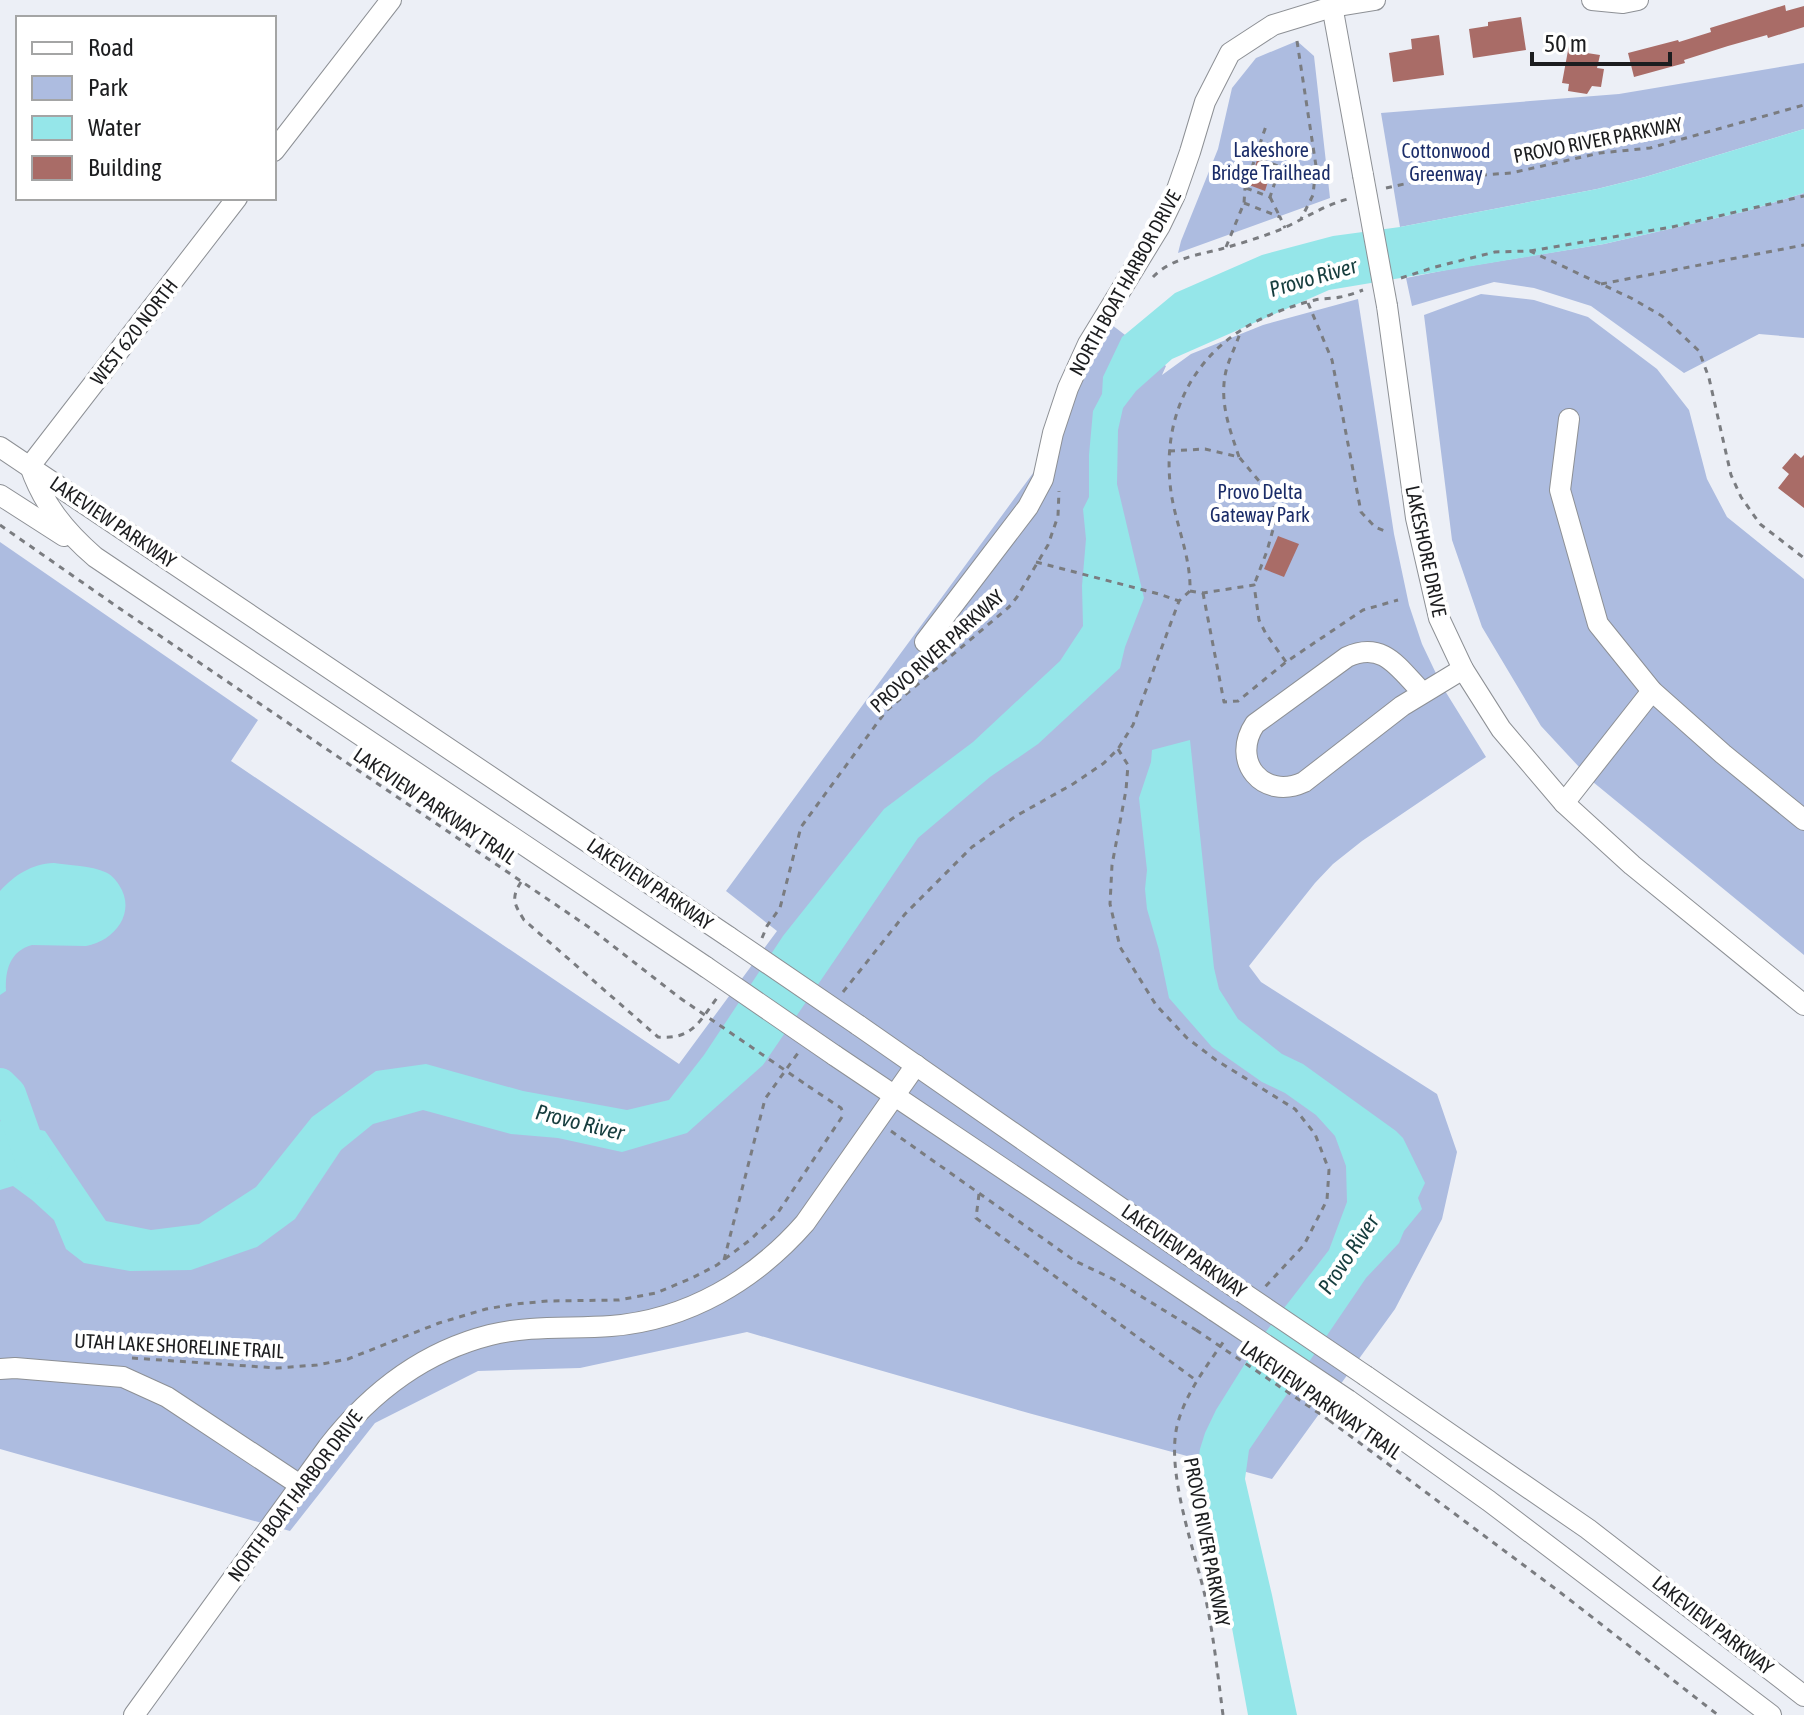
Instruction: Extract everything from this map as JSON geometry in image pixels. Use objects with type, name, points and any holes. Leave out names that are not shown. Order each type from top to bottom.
[{"type":"street","points":[[276,148],[391,0]]},
{"type":"street","name":"NORTH BOAT HARBOR DRIVE","points":[[925,642],[1028,507],[1043,479],[1053,433],[1068,388],[1088,344],[1137,266],[1171,203],[1205,102],[1230,53],[1273,25],[1332,3],[1375,0]]},
{"type":"street","points":[[1592,0],[1623,3],[1638,0]]},
{"type":"street","name":"LAKESHORE DRIVE","points":[[1332,3],[1387,306],[1416,518],[1439,618],[1463,669],[1501,729],[1564,803],[1632,865],[1804,1005]]},
{"type":"street","name":"WEST 620 NORTH","points":[[30,466],[235,200]]},
{"type":"street","points":[[1569,419],[1560,490],[1598,624],[1652,691],[1804,820]]},
{"type":"street","points":[[0,447],[30,466]]},
{"type":"street","name":"LAKEVIEW PARKWAY","points":[[30,466],[51,510],[95,557],[1348,1400],[1513,1518],[1771,1715]]},
{"type":"street","name":"LAKEVIEW PARKWAY","points":[[30,466],[858,1025],[1588,1529],[1804,1696]]},
{"type":"street","points":[[0,495],[95,557]]},
{"type":"street","points":[[1423,693],[1388,657],[1374,652],[1355,653],[1255,724],[1247,739],[1249,765],[1268,784],[1296,786],[1402,706],[1463,669]]},
{"type":"street","points":[[1564,803],[1652,691]]},
{"type":"street","name":"NORTH BOAT HARBOR DRIVE","points":[[134,1715],[300,1485],[361,1408],[400,1376],[468,1342],[539,1327],[613,1326],[639,1322],[686,1309],[725,1291],[776,1253],[805,1223],[916,1065]]},
{"type":"street","points":[[0,1369],[123,1377],[167,1397],[300,1485]]},
{"type":"path","points":[[1297,41],[1316,166],[1313,195],[1301,219]]},
{"type":"path","name":"PROVO RIVER PARKWAY","points":[[1388,188],[1427,179],[1511,173],[1600,153],[1650,148],[1804,105]]},
{"type":"path","points":[[1226,247],[1244,203],[1245,188],[1267,123]]},
{"type":"path","points":[[1256,157],[1280,167],[1270,197]]},
{"type":"path","points":[[1245,188],[1270,197],[1285,228]]},
{"type":"path","points":[[1148,281],[1174,261],[1285,228],[1329,204],[1358,196]]},
{"type":"path","points":[[1394,280],[1495,252],[1530,251],[1672,227],[1804,196]]},
{"type":"path","points":[[1244,203],[1280,217]]},
{"type":"path","points":[[1601,284],[1804,245]]},
{"type":"path","points":[[1530,251],[1631,298],[1662,316],[1699,351],[1709,378],[1731,475],[1741,497],[1760,524],[1804,558]]},
{"type":"path","points":[[843,992],[905,914],[972,847],[1016,816],[1104,763],[1118,749],[1133,725],[1179,601],[1190,591],[1188,556],[1170,484],[1169,451],[1182,397],[1195,375],[1218,346],[1265,317],[1368,289]]},
{"type":"path","points":[[1308,303],[1332,360],[1361,512],[1375,527],[1385,531]]},
{"type":"path","points":[[1241,330],[1226,372],[1226,421],[1239,457],[1269,493],[1275,515],[1267,551],[1254,585],[1259,620],[1286,662]]},
{"type":"path","points":[[1169,451],[1205,449],[1239,457]]},
{"type":"path","name":"PROVO RIVER PARKWAY","points":[[762,937],[780,908],[801,827],[886,711],[1017,597],[1048,545],[1058,516],[1059,487]]},
{"type":"path","name":"LAKEVIEW PARKWAY TRAIL","points":[[0,525],[590,928],[680,998],[847,1114]]},
{"type":"path","points":[[1036,562],[1179,601]]},
{"type":"path","points":[[1190,591],[1203,593],[1254,585]]},
{"type":"path","points":[[1203,593],[1224,702],[1238,701],[1286,662],[1363,610],[1398,600]]},
{"type":"path","points":[[1118,749],[1128,765],[1112,865],[1110,904],[1120,947],[1156,1005],[1179,1031],[1216,1060],[1295,1109],[1315,1134],[1329,1170],[1327,1200],[1304,1245],[1266,1287]]},
{"type":"path","points":[[521,882],[514,904],[524,920],[658,1037],[675,1039],[687,1033],[717,998]]},
{"type":"path","points":[[724,1260],[765,1099],[798,1054]]},
{"type":"path","name":"UTAH LAKE SHORELINE TRAIL","points":[[123,1358],[277,1368],[317,1365],[348,1359],[439,1323],[486,1309],[548,1301],[619,1300],[656,1293],[724,1260],[750,1240],[777,1214],[847,1114]]},
{"type":"path","name":"LAKEVIEW PARKWAY TRAIL","points":[[892,1132],[1075,1261],[1113,1279],[1196,1330],[1329,1420],[1718,1715]]},
{"type":"path","points":[[979,1194],[976,1218],[1198,1381]]},
{"type":"path","name":"PROVO RIVER PARKWAY","points":[[1223,1715],[1207,1603],[1174,1463],[1177,1428],[1186,1398],[1230,1332]]},
{"type":"green space","name":"Lakeshore Bridge Trailhead","points":[[1297,41],[1314,56],[1330,198],[1178,253],[1218,149],[1232,88],[1256,58]]},
{"type":"green space","name":"Cottonwood Greenway","points":[[1804,63],[1804,129],[1597,189],[1400,227],[1381,113],[1619,94]]},
{"type":"green space","points":[[1804,193],[1804,338],[1759,334],[1684,373],[1591,306],[1534,288],[1494,282],[1412,306],[1406,278],[1604,244],[1747,211]]},
{"type":"green space","points":[[1481,294],[1534,300],[1588,317],[1657,369],[1689,410],[1707,479],[1727,517],[1804,579],[1804,955],[1593,782],[1541,726],[1482,627],[1452,540],[1424,315]]},
{"type":"green space","name":"Provo Delta Gateway Park","points":[[1358,299],[1394,534],[1409,605],[1422,644],[1442,686],[1486,757],[1333,864],[1249,966],[1261,982],[1437,1094],[1457,1152],[1442,1219],[1395,1309],[1272,1479],[747,1332],[580,1368],[478,1371],[375,1423],[290,1531],[0,1449],[0,542],[258,720],[231,761],[679,1064],[777,931],[726,891],[1064,431],[1073,393],[1108,322],[1166,366],[1162,375],[1191,354],[1263,325]]},
{"type":"water","points":[[1804,129],[1804,193],[1747,211],[1604,244],[1329,290],[1172,359],[1136,391],[1123,408],[1118,430],[1117,484],[1144,598],[1120,668],[1038,744],[990,777],[918,838],[763,1065],[687,1133],[622,1152],[558,1138],[511,1134],[423,1110],[373,1124],[341,1150],[295,1219],[257,1247],[191,1270],[130,1271],[84,1263],[66,1249],[54,1220],[32,1200],[13,1186],[0,1190],[0,1121],[45,1131],[106,1221],[151,1230],[199,1224],[256,1187],[312,1117],[376,1071],[426,1064],[523,1091],[627,1110],[669,1100],[704,1055],[783,936],[884,809],[973,742],[1060,661],[1083,626],[1086,539],[1083,509],[1089,497],[1093,411],[1102,394],[1103,377],[1122,337],[1175,293],[1262,255],[1333,236],[1400,227],[1597,189]]},
{"type":"water","points":[[1190,740],[1214,968],[1219,989],[1238,1019],[1282,1054],[1303,1064],[1396,1131],[1403,1138],[1425,1183],[1418,1198],[1422,1209],[1404,1231],[1399,1243],[1366,1278],[1249,1450],[1245,1479],[1297,1715],[1248,1715],[1197,1469],[1205,1433],[1216,1410],[1261,1338],[1329,1250],[1347,1202],[1346,1166],[1335,1136],[1316,1115],[1212,1047],[1169,998],[1147,909],[1147,870],[1139,798],[1152,750]]},
{"type":"water","points":[[54,863],[94,868],[109,874],[124,895],[124,915],[114,932],[96,943],[86,946],[32,945],[25,948],[10,962],[6,991],[0,995],[0,891],[24,871]]},
{"type":"building","points":[[1785,5],[1786,11],[1804,6],[1804,27],[1728,46],[1684,60],[1685,63],[1634,77],[1628,53],[1679,42],[1711,32],[1710,28]]},
{"type":"building","points":[[1521,17],[1526,50],[1473,58],[1469,29],[1488,26],[1488,22]]},
{"type":"building","points":[[1439,35],[1444,75],[1393,82],[1389,53],[1412,49],[1411,39]]},
{"type":"building","points":[[1569,45],[1588,48],[1587,53],[1600,55],[1597,68],[1604,69],[1601,87],[1592,86],[1587,94],[1568,91],[1569,84],[1562,83]]},
{"type":"building","points":[[1257,160],[1273,165],[1265,191],[1249,185]]},
{"type":"building","points":[[1795,453],[1801,458],[1804,455],[1804,508],[1778,488],[1789,474],[1782,468]]},
{"type":"building","points":[[1278,536],[1299,544],[1284,577],[1264,569]]},
{"type":"waterway","name":"Provo River","points":[[0,1085],[9,1094],[35,1167]]}]
